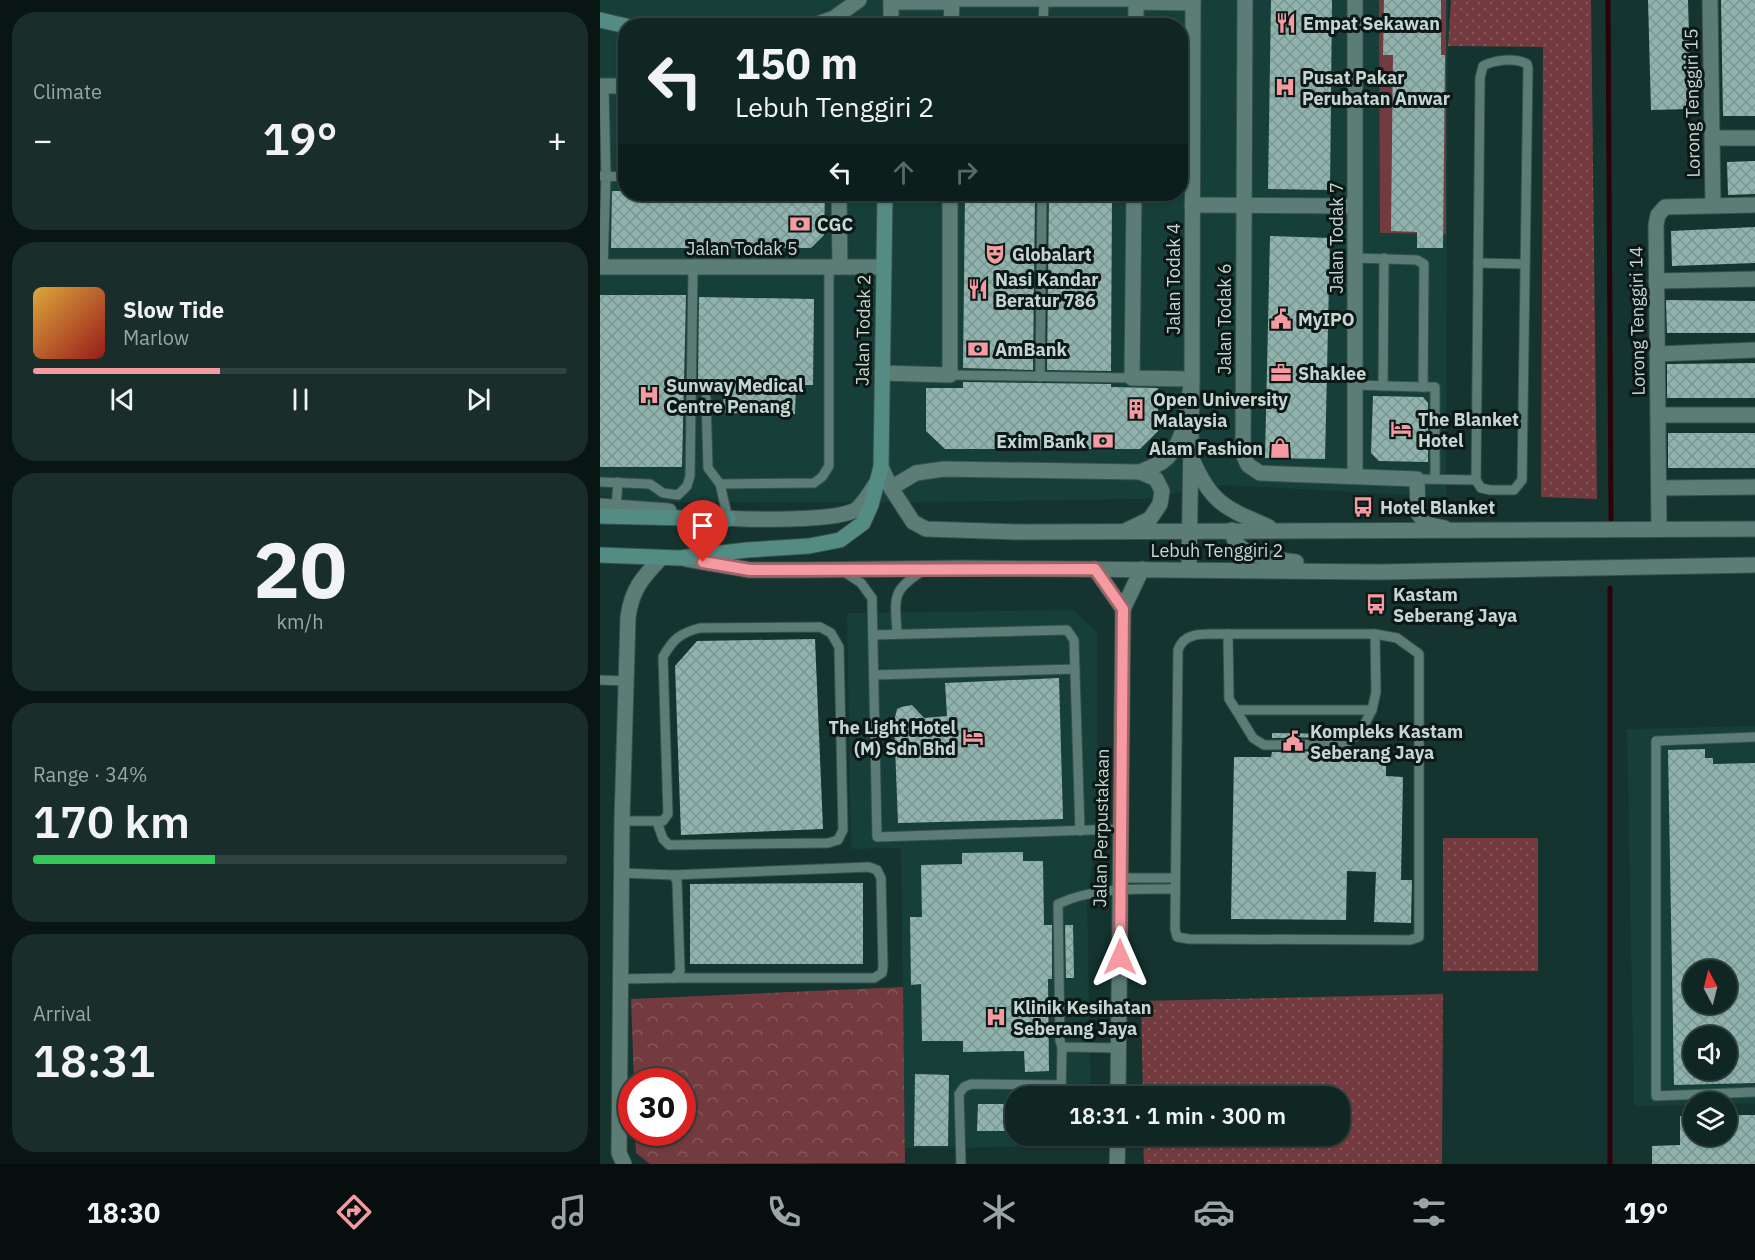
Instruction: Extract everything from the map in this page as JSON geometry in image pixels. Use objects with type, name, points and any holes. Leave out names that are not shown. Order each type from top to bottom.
[{"type":"main road","points":[[602,21],[618,24]]},
{"type":"main road","name":"Jalan Todak 2","points":[[884,479],[882,373],[885,201]]},
{"type":"main road","name":"Lebuh Tenggiri 2","points":[[600,555],[680,558],[809,546],[840,540],[863,523],[884,479]]},
{"type":"main road","points":[[610,513],[728,519]]},
{"type":"street","points":[[834,18],[859,0]]},
{"type":"street","name":"Jalan Todak 6","points":[[1245,0],[1243,454],[1248,465],[1260,473],[1417,479]]},
{"type":"street","name":"Jalan Todak 7","points":[[1355,0],[1355,476]]},
{"type":"street","name":"Lorong Tenggiri 15","points":[[1710,0],[1713,206]]},
{"type":"street","points":[[891,18],[891,1],[952,1],[951,18]]},
{"type":"street","points":[[1136,18],[1136,1],[1193,1]]},
{"type":"street","name":"Jalan Todak 4","points":[[1189,569],[1193,1]]},
{"type":"street","points":[[602,21],[618,28]]},
{"type":"street","points":[[602,86],[618,86]]},
{"type":"street","points":[[1713,138],[1755,138]]},
{"type":"street","name":"Jalan Todak 2","points":[[834,267],[839,201]]},
{"type":"street","points":[[882,373],[950,375],[950,201]]},
{"type":"street","points":[[1134,201],[1132,378],[1192,379],[1182,432],[1175,449],[1162,462],[1140,472]]},
{"type":"street","points":[[1192,205],[1355,206]]},
{"type":"street","name":"Lorong Tenggiri 14","points":[[1659,529],[1656,281],[1658,215],[1665,207],[1755,205]]},
{"type":"street","name":"Jalan Todak 5","points":[[602,267],[884,267]]},
{"type":"street","points":[[1656,281],[1755,279]]},
{"type":"street","points":[[1657,354],[1755,350]]},
{"type":"street","points":[[1658,416],[1755,415]]},
{"type":"street","points":[[1191,457],[1213,497],[1226,508],[1278,530]]},
{"type":"street","points":[[728,519],[808,518],[840,515],[855,510],[884,479],[944,469],[1140,472],[1156,479],[1162,491],[1160,504],[1150,519],[1127,531]]},
{"type":"street","name":"Lebuh Tenggiri 2","points":[[884,479],[913,522],[926,529],[1020,532],[1755,529]]},
{"type":"street","points":[[1417,479],[1418,513],[1426,524],[1451,530]]},
{"type":"street","points":[[1659,488],[1755,487]]},
{"type":"street","points":[[600,506],[610,513]]},
{"type":"street","points":[[1232,530],[1233,538],[1239,547],[1268,559],[1379,572]]},
{"type":"street","points":[[624,1164],[619,1153],[622,821],[631,599],[641,579],[661,558]]},
{"type":"street","name":"Lebuh Tenggiri 2","points":[[680,558],[750,570],[927,568],[1379,572],[1755,565]]},
{"type":"street","points":[[1095,569],[1123,609],[1142,569]]},
{"type":"street","name":"Jalan Perpustakaan","points":[[1118,1086],[1123,609]]},
{"type":"street","points":[[1117,1164],[1118,1146]]},
{"type":"lane","points":[[952,1],[1136,1]]},
{"type":"lane","points":[[1043,18],[1044,1]]},
{"type":"lane","points":[[1521,61],[1527,64],[1528,68],[1522,480],[1514,490],[1480,488],[1476,480],[1478,263],[1480,78],[1483,66],[1492,62],[1521,61]]},
{"type":"lane","points":[[602,86],[602,267]]},
{"type":"lane","points":[[603,176],[618,177]]},
{"type":"lane","points":[[1040,377],[1042,201]]},
{"type":"lane","points":[[1355,258],[1417,260],[1424,264],[1423,387]]},
{"type":"lane","points":[[1383,386],[1384,258]]},
{"type":"lane","points":[[1478,263],[1525,264]]},
{"type":"lane","points":[[720,484],[814,483],[822,477],[829,466],[834,267]]},
{"type":"lane","points":[[600,482],[650,484],[663,493],[678,495],[687,486],[690,477],[693,268]]},
{"type":"lane","points":[[950,375],[1132,378]]},
{"type":"lane","points":[[1355,385],[1435,387],[1435,479]]},
{"type":"lane","points":[[706,398],[708,468],[720,484],[728,519]]},
{"type":"lane","points":[[1417,479],[1476,480]]},
{"type":"lane","points":[[610,513],[618,482]]},
{"type":"lane","points":[[897,633],[895,596],[905,582],[927,568]]},
{"type":"lane","points":[[841,569],[861,583],[872,598],[877,837],[1121,829]]},
{"type":"lane","points":[[622,821],[657,822],[663,821],[668,814],[663,657],[668,648],[683,633],[700,628],[819,627],[831,633],[839,647],[843,830],[838,840],[828,843],[669,845],[663,839],[657,822]]},
{"type":"lane","points":[[873,635],[1067,630],[1074,640],[1080,831]]},
{"type":"lane","points":[[1228,634],[1229,699],[1253,738],[1269,746],[1344,744],[1361,732],[1372,710],[1376,692],[1376,634]]},
{"type":"lane","points":[[1228,634],[1376,634],[1397,638],[1419,654],[1419,938],[1410,940],[1177,938],[1175,878],[1178,650],[1185,639],[1193,635],[1228,634]]},
{"type":"lane","points":[[874,675],[1075,669]]},
{"type":"lane","points":[[600,680],[626,681]]},
{"type":"lane","points":[[1236,710],[1372,710]]},
{"type":"lane","points":[[1755,737],[1656,741],[1655,1036],[1656,1095],[1755,1092]]},
{"type":"lane","points":[[621,979],[874,978],[882,973],[883,967],[881,878],[877,870],[869,867],[673,875],[622,873]]},
{"type":"lane","points":[[673,875],[677,881],[680,971],[674,978]]},
{"type":"lane","points":[[961,1164],[960,1094],[964,1087],[971,1084],[1061,1085],[1058,904],[1075,896],[1120,884],[1175,878]]},
{"type":"lane","points":[[1120,884],[1175,889]]},
{"type":"lane","points":[[1062,1047],[1119,1048]]},
{"type":"shaded area","points":[[600,0],[1448,0],[1446,497],[1222,485],[1144,499],[644,502],[600,496]]},
{"type":"shaded area","points":[[1073,610],[1097,632],[1097,842],[1087,894],[1091,1086],[1005,1086],[1005,1146],[1069,1147],[905,1148],[901,848],[851,849],[847,613]]},
{"type":"shaded area","points":[[1755,726],[1755,1104],[1737,1103],[1737,1092],[1683,1092],[1683,1105],[1634,1106],[1627,729]]},
{"type":"green space","points":[[1379,0],[1446,0],[1446,234],[1380,233]]},
{"type":"green space","points":[[1451,0],[1591,0],[1597,499],[1541,497],[1543,47],[1448,46]]},
{"type":"green space","points":[[1443,838],[1538,838],[1538,971],[1443,971]]},
{"type":"green space","points":[[903,987],[905,1163],[650,1164],[636,1153],[636,1146],[696,1146],[696,1068],[634,1068],[631,999]]},
{"type":"green space","points":[[1443,994],[1442,1164],[1144,1164],[1143,1146],[1350,1146],[1350,1086],[1143,1086],[1141,1001]]},
{"type":"building","points":[[1271,0],[1332,0],[1330,190],[1268,189]]},
{"type":"building","points":[[1384,0],[1441,0],[1441,55],[1445,55],[1443,248],[1417,248],[1417,232],[1391,231],[1393,55],[1383,55]]},
{"type":"building","points":[[1648,0],[1688,0],[1691,109],[1651,110]]},
{"type":"building","points":[[1721,0],[1755,0],[1755,116],[1723,116]]},
{"type":"building","points":[[1755,161],[1755,194],[1728,195],[1727,162]]},
{"type":"building","points":[[612,191],[618,191],[618,201],[825,201],[824,235],[811,248],[611,248]]},
{"type":"building","points":[[965,201],[1035,201],[1033,370],[963,368]]},
{"type":"building","points":[[1049,201],[1112,201],[1111,371],[1047,370]]},
{"type":"building","points":[[1755,227],[1755,263],[1672,266],[1671,231]]},
{"type":"building","points":[[1270,236],[1330,238],[1325,459],[1265,458]]},
{"type":"building","name":"Sunway Medical Centre Penang","points":[[600,295],[686,295],[682,467],[600,467]]},
{"type":"building","points":[[699,297],[814,299],[813,385],[796,385],[795,414],[723,413],[724,384],[698,384]]},
{"type":"building","points":[[1666,300],[1755,301],[1755,333],[1667,333]]},
{"type":"building","points":[[1755,363],[1755,398],[1667,398],[1667,364]]},
{"type":"building","points":[[963,382],[1111,384],[1111,387],[1158,388],[1158,431],[1140,449],[945,449],[926,431],[926,388],[963,388]]},
{"type":"building","name":"The Blanket Hotel","points":[[1373,396],[1423,397],[1428,403],[1428,462],[1379,461],[1371,453]]},
{"type":"building","points":[[1668,433],[1755,433],[1755,468],[1668,468]]},
{"type":"building","points":[[815,639],[823,829],[681,835],[675,666],[697,641]]},
{"type":"building","points":[[1059,678],[1063,819],[898,823],[894,721],[897,709],[912,705],[924,718],[947,716],[945,683]]},
{"type":"building","points":[[1272,733],[1341,734],[1341,737],[1272,738]]},
{"type":"building","points":[[1705,749],[1705,758],[1713,758],[1713,764],[1755,763],[1755,1083],[1674,1085],[1668,750]]},
{"type":"building","points":[[1340,751],[1340,758],[1386,759],[1386,776],[1403,777],[1401,880],[1412,880],[1411,923],[1374,922],[1376,872],[1347,871],[1346,920],[1231,919],[1234,757],[1271,757],[1272,752]]},
{"type":"building","points":[[1023,852],[1023,861],[1043,861],[1044,925],[1052,925],[1052,979],[1048,979],[1049,1071],[1025,1072],[1024,1051],[963,1052],[963,1041],[922,1041],[921,984],[911,985],[910,917],[922,917],[921,865],[962,864],[962,853]]},
{"type":"building","points":[[863,883],[863,964],[690,964],[690,884]]},
{"type":"building","points":[[1065,925],[1073,925],[1074,978],[1066,978]]},
{"type":"building","points":[[915,1074],[949,1075],[948,1146],[914,1146]]},
{"type":"building","points":[[978,1104],[1005,1104],[1005,1131],[977,1131]]},
{"type":"building","points":[[1737,1115],[1755,1115],[1755,1164],[1652,1164],[1652,1146],[1680,1145],[1680,1116],[1683,1116],[1683,1146],[1737,1146]]},
{"type":"waterway","points":[[1608,0],[1611,519]]},
{"type":"waterway","points":[[1610,588],[1610,1164]]},
{"type":"place","name":"Empat Sekawan","points":[[1286,23]]},
{"type":"place","name":"Pusat Pakar Perubatan Anwar","points":[[1285,87]]},
{"type":"place","name":"CGC","points":[[800,224]]},
{"type":"place","name":"Globalart","points":[[995,254]]},
{"type":"place","name":"Nasi Kandar Beratur 786","points":[[978,289]]},
{"type":"place","name":"MyIPO","points":[[1281,319]]},
{"type":"place","name":"AmBank","points":[[978,349]]},
{"type":"place","name":"Shaklee","points":[[1281,373]]},
{"type":"place","name":"Sunway Medical Centre Penang","points":[[649,395]]},
{"type":"place","name":"Open University Malaysia","points":[[1136,409]]},
{"type":"place","name":"The Blanket Hotel","points":[[1401,429]]},
{"type":"place","name":"Exim Bank","points":[[1103,441]]},
{"type":"place","name":"Alam Fashion","points":[[1280,448]]},
{"type":"place","name":"Hotel Blanket","points":[[1363,507]]},
{"type":"place","name":"Kastam Seberang Jaya","points":[[1376,604]]},
{"type":"place","name":"The Light Hotel (M) Sdn Bhd","points":[[973,737]]},
{"type":"place","name":"Kompleks Kastam Seberang Jaya","points":[[1293,741]]},
{"type":"place","name":"Klinik Kesihatan Seberang Jaya","points":[[996,1017]]},
{"type":"route","points":[[703,562],[750,570],[1095,569],[1123,609],[1120,957]]}]
